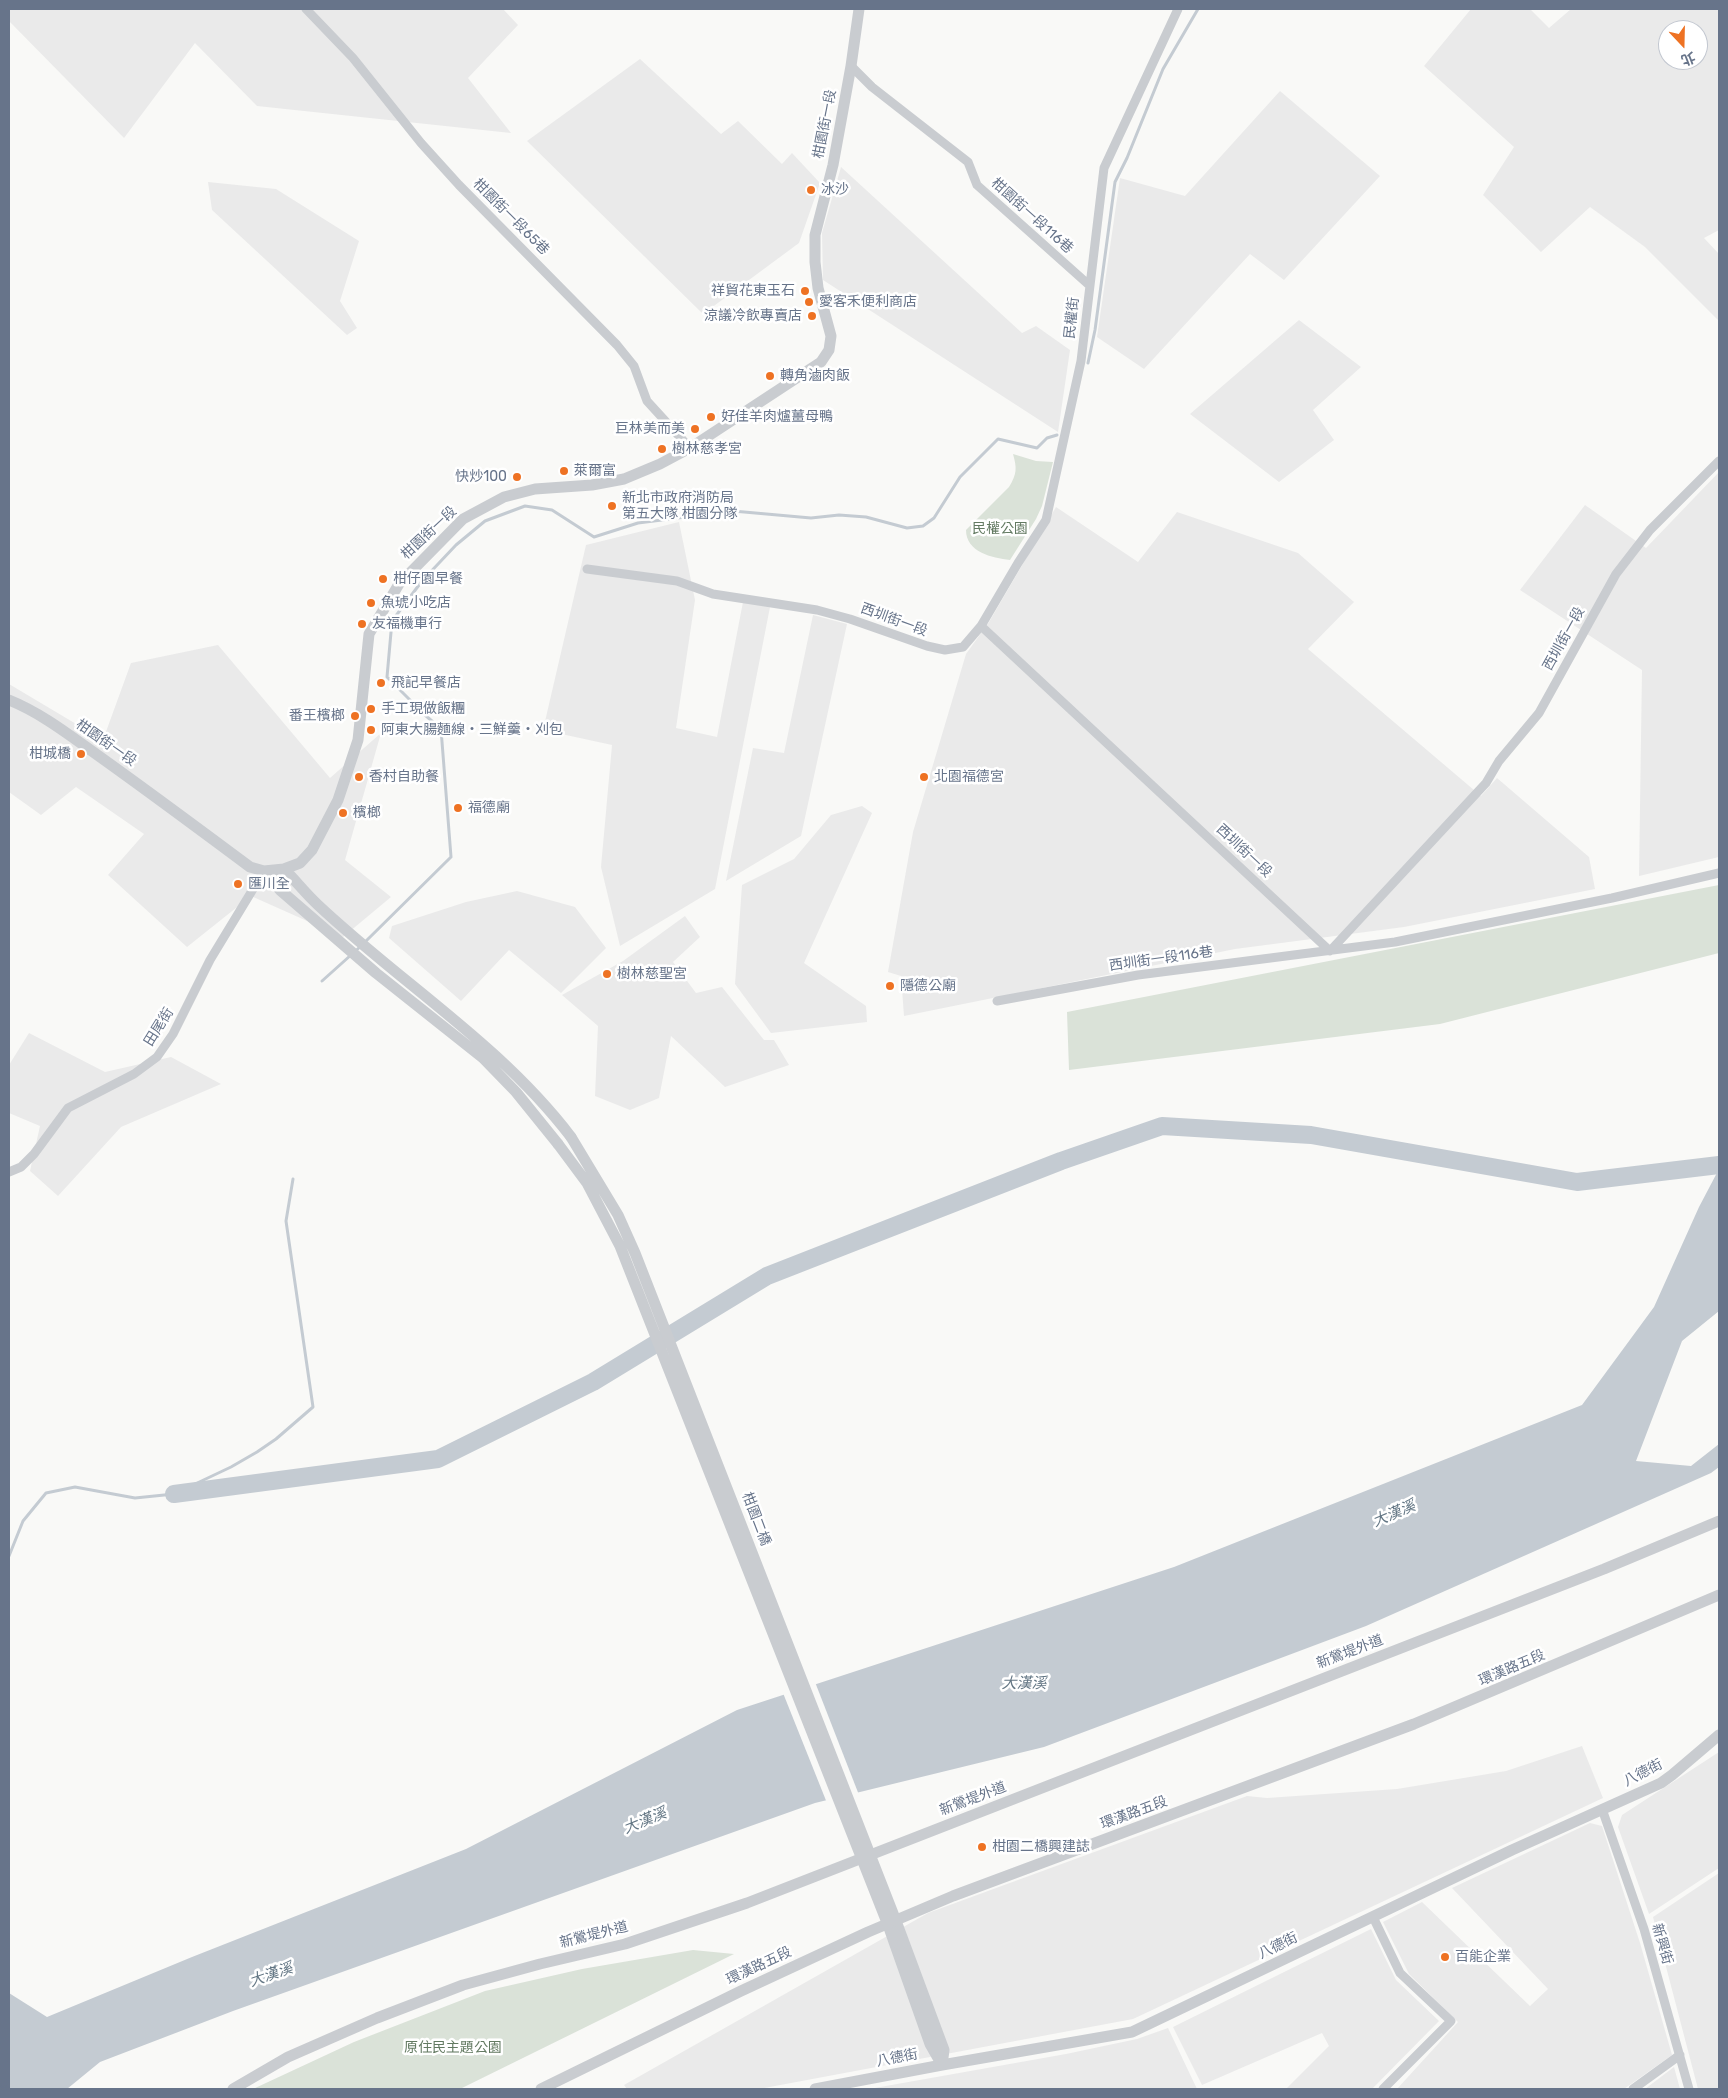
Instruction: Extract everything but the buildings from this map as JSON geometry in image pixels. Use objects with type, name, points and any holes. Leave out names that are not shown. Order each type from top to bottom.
[{"type":"street","name":"柑園街一段65巷","points":[[306,9],[353,58],[421,143],[459,185],[617,345],[634,366],[647,401],[690,448]]},
{"type":"street","name":"柑園街一段","points":[[9,700],[34,712],[56,726],[136,782],[250,867],[264,870],[284,870],[300,863],[312,850],[338,800],[358,740],[369,634],[399,584],[427,553],[463,519],[504,497],[535,489],[592,485],[624,479],[660,464],[690,448],[821,362],[829,350],[831,336],[818,288],[814,262],[815,235],[833,165],[859,9]]},
{"type":"street","name":"民權街","points":[[981,626],[1046,520],[1080,361],[1104,168],[1178,9]]},
{"type":"street","name":"柑園街一段116巷","points":[[851,66],[872,87],[968,162],[977,185],[1089,285]]},
{"type":"street","name":"西圳街一段","points":[[587,569],[677,581],[713,594],[818,610],[850,619],[926,646],[945,650],[963,647],[981,626],[1330,951],[1486,783],[1499,762],[1539,713],[1616,574],[1650,530],[1719,461]]},
{"type":"street","name":"柑園二橋","points":[[264,870],[280,890],[376,973],[483,1058],[516,1092],[587,1183],[620,1246],[892,1923]]},
{"type":"street","name":"田尾街","points":[[9,1172],[21,1167],[34,1154],[68,1108],[134,1074],[157,1057],[173,1034],[210,960],[264,870]]},
{"type":"street","name":"柑園二橋","points":[[284,870],[332,917],[505,1062],[552,1112],[571,1137],[618,1215],[649,1287],[892,1923]]},
{"type":"street","name":"西圳街一段116巷","points":[[997,1001],[1138,975],[1404,940],[1612,898],[1719,873]]},
{"type":"street","name":"新鶯堤外道","points":[[233,2089],[288,2057],[403,2008],[464,1985],[540,1964],[625,1944],[747,1903],[1604,1569],[1719,1521]]},
{"type":"street","name":"環漢路五段","points":[[541,2089],[741,1991],[892,1923],[990,1882],[1414,1724],[1719,1595]]},
{"type":"street","name":"八德街","points":[[815,2089],[1132,2032],[1660,1783],[1672,1775],[1719,1734]]},
{"type":"street","name":"新興街","points":[[1602,1809],[1644,1930],[1689,2089]]},
{"type":"street","points":[[1373,1917],[1400,1973],[1451,2021],[1383,2089]]},
{"type":"street","points":[[892,1923],[944,2050],[942,2065]]},
{"type":"street","points":[[1633,2089],[1680,2056]]},
{"type":"shaded area","points":[[9,9],[503,9],[518,25],[468,78],[511,133],[257,106],[195,43],[124,138],[9,21]]},
{"type":"shaded area","points":[[1471,9],[1530,9],[1549,28],[1571,9],[1719,9],[1719,230],[1704,238],[1719,254],[1719,321],[1645,247],[1590,207],[1541,252],[1483,195],[1514,147],[1424,66]]},
{"type":"shaded area","points":[[640,59],[721,134],[738,121],[782,164],[792,153],[820,183],[799,243],[703,314],[527,141]]},
{"type":"shaded area","points":[[1280,91],[1380,176],[1284,280],[1250,254],[1144,369],[1097,337],[1120,178],[1185,196]]},
{"type":"shaded area","points":[[841,167],[1022,333],[1036,326],[1070,350],[1058,432],[823,280],[822,233]]},
{"type":"shaded area","points":[[208,182],[276,189],[359,241],[340,301],[357,328],[347,335],[212,210]]},
{"type":"shaded area","points":[[1299,320],[1361,367],[1313,410],[1334,440],[1279,482],[1190,414]]},
{"type":"shaded area","points":[[1719,472],[1719,857],[1639,876],[1642,670],[1520,590],[1585,505],[1646,548]]},
{"type":"shaded area","points":[[1056,507],[1138,562],[1177,512],[1298,553],[1354,602],[1308,649],[1481,796],[1497,778],[1589,857],[1595,889],[1404,927],[1235,949],[904,1016],[901,976],[888,972],[913,832],[966,654],[989,622]]},
{"type":"shaded area","points":[[679,522],[695,600],[676,728],[717,737],[743,602],[770,607],[715,889],[620,946],[601,867],[612,745],[543,730],[586,545]]},
{"type":"shaded area","points":[[813,615],[847,624],[801,836],[726,881],[753,748],[784,753]]},
{"type":"shaded area","points":[[218,645],[330,778],[381,733],[345,860],[391,897],[343,937],[251,896],[187,947],[108,875],[144,834],[76,787],[41,815],[9,792],[9,684],[103,740],[131,663]]},
{"type":"shaded area","points":[[862,806],[872,813],[804,963],[866,1006],[867,1022],[771,1033],[735,984],[742,885],[794,859],[831,815]]},
{"type":"shaded area","points":[[517,891],[575,907],[606,948],[561,993],[509,950],[461,1001],[389,938],[392,926],[466,902]]},
{"type":"shaded area","points":[[685,916],[700,937],[673,962],[696,993],[722,987],[764,1040],[774,1040],[789,1065],[725,1087],[671,1036],[659,1098],[630,1110],[595,1096],[598,1026],[562,995],[623,961]]},
{"type":"shaded area","points":[[29,1033],[105,1072],[171,1057],[221,1084],[121,1127],[58,1196],[30,1171],[40,1126],[9,1113],[9,1065]]},
{"type":"shaded area","points":[[1582,1746],[1603,1798],[1133,2019],[759,2089],[627,2089],[624,2085],[928,1913],[1247,1796],[1267,1798],[1397,1789],[1506,1771]]},
{"type":"shaded area","points":[[1719,1752],[1719,1868],[1649,1914],[1618,1827],[1622,1815]]},
{"type":"shaded area","points":[[1590,1823],[1602,1826],[1640,1943],[1672,2055],[1624,2089],[1397,2089],[1458,2022],[1409,1974],[1383,1922],[1422,1902],[1530,2006],[1548,1989],[1452,1888]]},
{"type":"shaded area","points":[[1719,1873],[1719,2089],[1698,2089],[1653,1917]]},
{"type":"shaded area","points":[[1371,1929],[1396,1980],[1439,2021],[1372,2089],[1286,2089],[1329,2046],[1322,2033],[1202,2085],[1173,2027]]},
{"type":"shaded area","points":[[1168,2028],[1197,2089],[869,2089],[1066,2054],[1137,2039]]},
{"type":"shaded area","points":[[1674,2067],[1680,2089],[1645,2089]]},
{"type":"green space","name":"民權公園","points":[[1013,454],[1036,461],[1053,462],[1042,506],[1010,560],[996,558],[975,549],[967,538],[966,530],[1009,487],[1016,471]]},
{"type":"green space","points":[[1719,885],[1719,953],[1440,1024],[1069,1070],[1067,1012]]},
{"type":"green space","name":"原住民主題公園","points":[[693,1950],[734,1954],[460,2089],[253,2089],[354,2042],[485,1991],[582,1969]]},
{"type":"water","name":"大漢溪","points":[[1719,1169],[1719,1311],[1682,1341],[1636,1461],[1691,1466],[1719,1444],[1719,1467],[1711,1473],[1366,1626],[1044,1747],[815,1803],[233,2011],[100,2062],[67,2089],[9,2089],[9,1993],[47,2017],[192,1957],[466,1849],[737,1710],[1174,1567],[1582,1405],[1654,1307],[1699,1207]]},
{"type":"pier","points":[[815,1682],[859,1795],[827,1803],[783,1693]]},
{"type":"waterway","points":[[1088,363],[1095,330],[1115,182],[1127,158],[1163,69],[1198,9]]},
{"type":"waterway","points":[[365,942],[451,857],[441,729],[387,677],[392,621],[422,581],[456,545],[485,521],[525,506],[552,510],[594,537],[638,523],[733,511],[811,518],[839,515],[866,517],[907,528],[923,526],[934,518],[960,477],[998,439],[1037,448],[1047,438],[1057,435]]},
{"type":"waterway","points":[[322,981],[361,946]]},
{"type":"waterway","points":[[174,1494],[438,1459],[593,1382],[767,1276],[1061,1161],[1162,1126],[1311,1135],[1577,1182],[1719,1165]]},
{"type":"waterway","points":[[9,1556],[23,1521],[46,1493],[75,1487],[135,1498],[174,1494],[231,1467],[257,1452],[276,1439],[313,1407],[286,1221],[293,1179]]},
{"type":"place","name":"冰沙","points":[[811,190]]},
{"type":"place","name":"祥貿花東玉石","points":[[805,291]]},
{"type":"place","name":"愛客禾便利商店","points":[[809,302]]},
{"type":"place","name":"涼議冷飲專賣店","points":[[812,316]]},
{"type":"place","name":"轉角滷肉飯","points":[[770,376]]},
{"type":"place","name":"好佳羊肉爐薑母鴨","points":[[711,417]]},
{"type":"place","name":"巨林美而美","points":[[695,429]]},
{"type":"place","name":"樹林慈孝宮","points":[[662,449]]},
{"type":"place","name":"萊爾富","points":[[564,471]]},
{"type":"place","name":"快炒100","points":[[517,477]]},
{"type":"place","name":"新北市政府消防局 第五大隊 柑園分隊","points":[[612,506]]},
{"type":"place","name":"柑仔園早餐","points":[[383,579]]},
{"type":"place","name":"魚琥小吃店","points":[[371,603]]},
{"type":"place","name":"友福機車行","points":[[362,624]]},
{"type":"place","name":"飛記早餐店","points":[[381,683]]},
{"type":"place","name":"手工現做飯糰","points":[[371,709]]},
{"type":"place","name":"番王檳榔","points":[[355,716]]},
{"type":"place","name":"阿東大腸麵線‧三鮮羹‧刈包","points":[[371,730]]},
{"type":"place","name":"柑城橋","points":[[81,754]]},
{"type":"place","name":"香村自助餐","points":[[359,777]]},
{"type":"place","name":"北園福德宮","points":[[924,777]]},
{"type":"place","name":"福德廟","points":[[458,808]]},
{"type":"place","name":"檳榔","points":[[343,813]]},
{"type":"place","name":"匯川全","points":[[238,884]]},
{"type":"place","name":"樹林慈聖宮","points":[[607,974]]},
{"type":"place","name":"隱德公廟","points":[[890,986]]},
{"type":"place","name":"柑園二橋興建誌","points":[[982,1847]]},
{"type":"place","name":"百能企業","points":[[1445,1957]]}]
